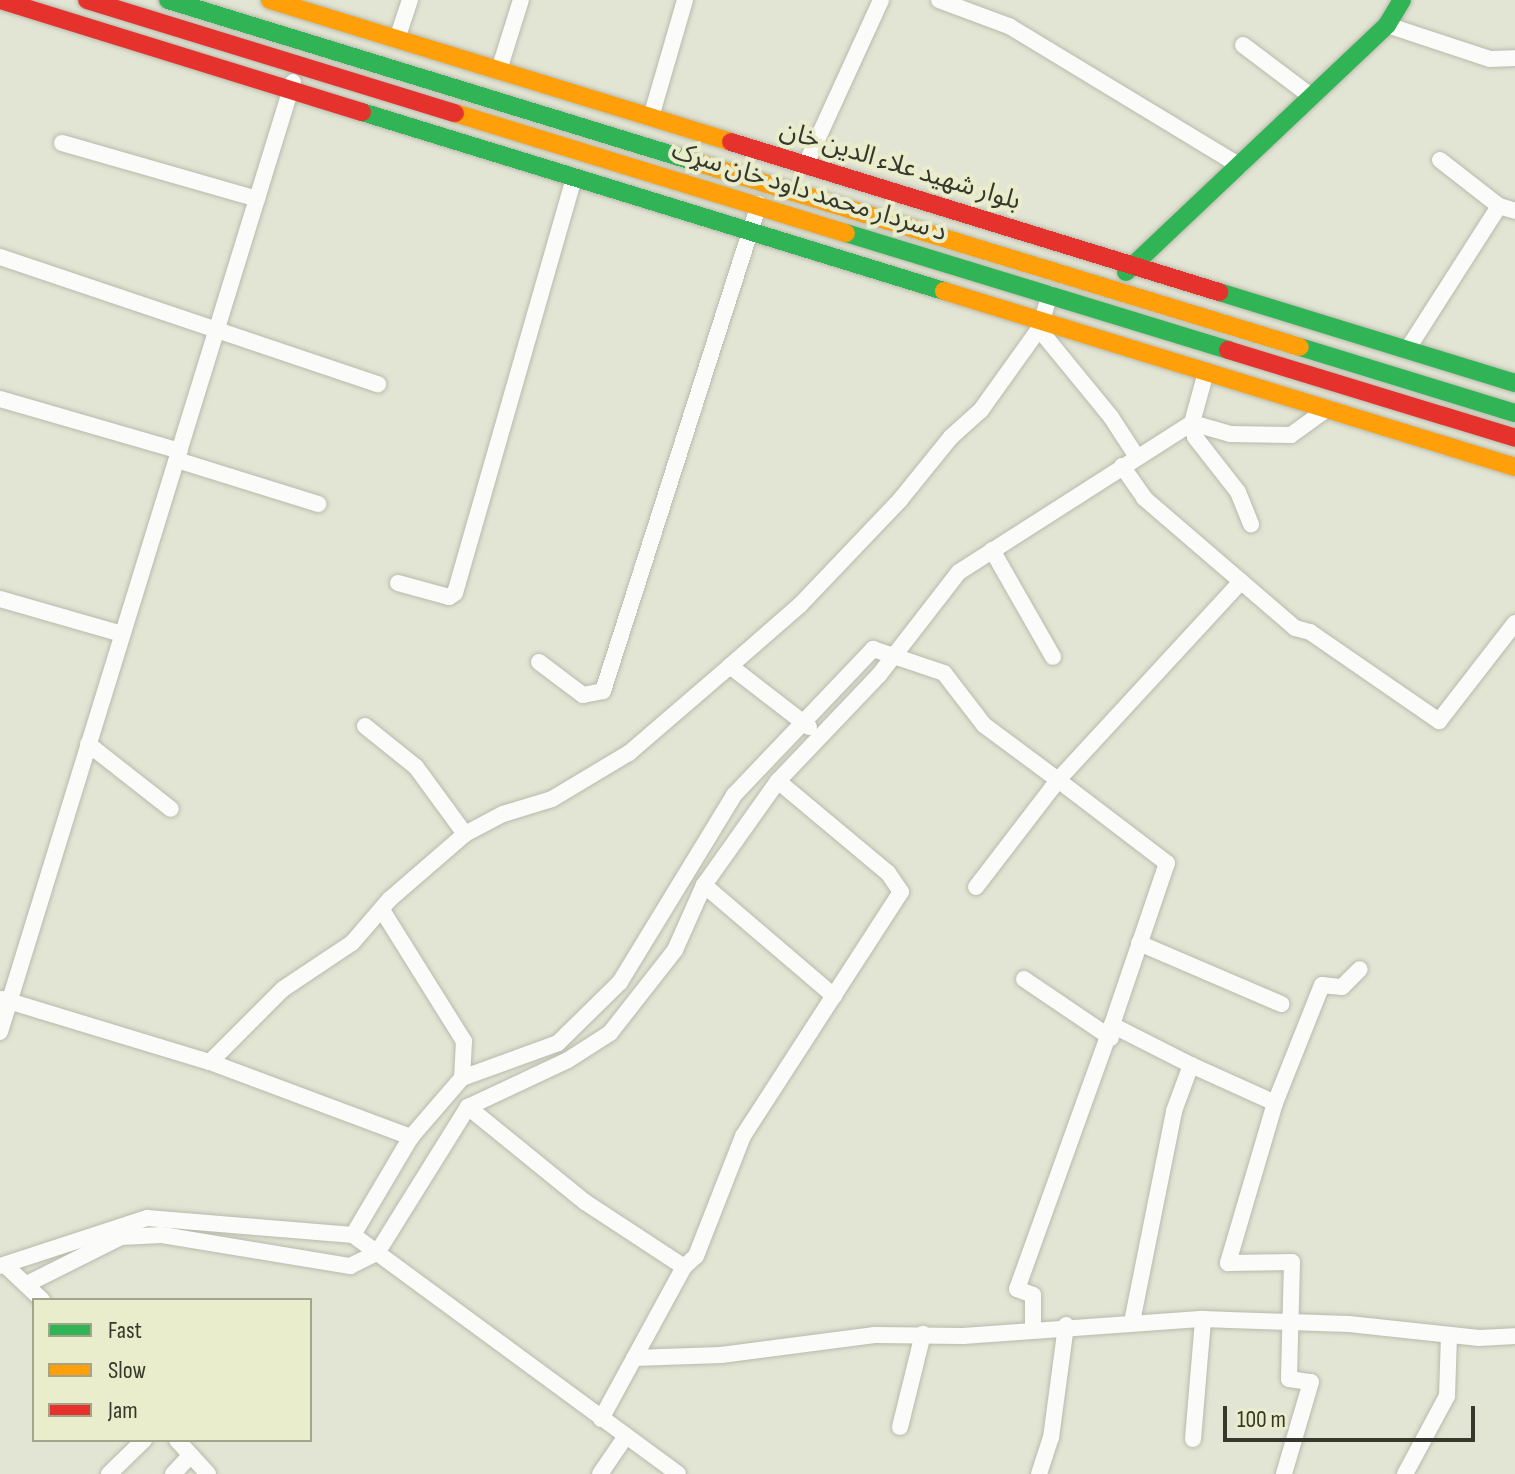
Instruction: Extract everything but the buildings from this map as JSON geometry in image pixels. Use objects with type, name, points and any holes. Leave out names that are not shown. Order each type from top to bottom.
[{"type":"main road","points":[[0,0],[750,231],[1040,325],[1206,372],[1515,467]]},
{"type":"main road","name":"د سردار محمد داود خان سړک","points":[[87,0],[1515,438]]},
{"type":"main road","name":"د سردار محمد داود خان سړک","points":[[168,0],[1515,413]]},
{"type":"main road","name":"بلوار شهید علاء الدین خان","points":[[270,0],[1515,383]]},
{"type":"main road","points":[[1099,308],[1132,265],[1387,25],[1402,0]]},
{"type":"street","points":[[397,39],[410,0]]},
{"type":"street","points":[[499,70],[521,0]]},
{"type":"street","points":[[651,117],[685,0]]},
{"type":"street","points":[[806,164],[881,0]]},
{"type":"street","points":[[939,0],[1009,26],[1240,166]]},
{"type":"street","points":[[1387,25],[1490,59],[1515,58]]},
{"type":"street","points":[[1243,45],[1312,97]]},
{"type":"street","points":[[0,1032],[5,1000],[179,455],[299,64]]},
{"type":"street","points":[[62,143],[257,199]]},
{"type":"street","points":[[1407,350],[1507,209],[1440,160]]},
{"type":"street","points":[[398,583],[449,597],[455,593],[574,177]]},
{"type":"street","points":[[539,662],[583,695],[603,691],[759,204]]},
{"type":"street","points":[[0,257],[378,384]]},
{"type":"street","points":[[210,1062],[283,989],[352,943],[382,910],[465,834],[503,814],[552,799],[629,753],[800,605],[900,500],[951,437],[981,410],[1040,325],[1050,294]]},
{"type":"street","points":[[1040,325],[1094,395],[1144,498],[1295,628],[1310,632],[1439,721],[1515,623]]},
{"type":"street","points":[[1206,372],[1192,423],[1195,437],[1238,492],[1251,524]]},
{"type":"street","points":[[0,399],[179,455],[318,504]]},
{"type":"street","points":[[27,1284],[121,1237],[162,1235],[350,1266],[377,1253],[468,1107],[568,1060],[610,1033],[675,950],[704,885],[778,781],[896,653],[959,572],[1050,518],[1129,462],[1192,423],[1230,434],[1291,435],[1327,409]]},
{"type":"street","points":[[992,550],[1053,657]]},
{"type":"street","points":[[976,887],[1058,780],[1241,582]]},
{"type":"street","points":[[0,599],[122,634]]},
{"type":"street","points":[[353,1235],[411,1137],[462,1078],[558,1043],[620,982],[734,795],[873,649],[896,653],[944,673],[984,725],[1167,863],[1111,1032],[1017,1289],[1033,1295],[1033,1330]]},
{"type":"street","points":[[730,666],[821,736]]},
{"type":"street","points":[[365,726],[416,767],[465,834]]},
{"type":"street","points":[[88,744],[171,809]]},
{"type":"street","points":[[601,1419],[684,1267],[696,1256],[743,1136],[901,892],[888,873],[778,781]]},
{"type":"street","points":[[704,885],[834,996]]},
{"type":"street","points":[[382,910],[464,1041],[462,1078]]},
{"type":"street","points":[[1139,943],[1281,1004]]},
{"type":"street","points":[[1284,1474],[1311,1382],[1289,1379],[1294,1322],[1292,1262],[1228,1263],[1275,1103],[1322,985],[1342,987],[1360,969]]},
{"type":"street","points":[[1024,979],[1111,1032],[1275,1103]]},
{"type":"street","points":[[5,1000],[210,1062],[411,1137]]},
{"type":"street","points":[[1132,1322],[1174,1111],[1191,1065]]},
{"type":"street","points":[[468,1107],[585,1202],[684,1267]]},
{"type":"street","points":[[3,1266],[147,1218],[353,1235],[678,1474]]},
{"type":"street","points":[[3,1266],[40,1298]]},
{"type":"street","points":[[634,1358],[721,1355],[923,1334],[1203,1319],[1393,1327],[1449,1336],[1515,1336]]},
{"type":"street","points":[[1193,1439],[1203,1319]]},
{"type":"street","points":[[1039,1474],[1051,1438],[1066,1325]]},
{"type":"street","points":[[900,1427],[923,1334]]},
{"type":"street","points":[[1405,1474],[1447,1396],[1449,1336]]},
{"type":"street","points":[[600,1474],[626,1436]]},
{"type":"street","points":[[109,1474],[142,1442]]},
{"type":"street","points":[[179,1442],[208,1474]]},
{"type":"street","points":[[173,1474],[190,1456]]},
{"type":"traffic: fast","points":[[168,0],[702,164]]},
{"type":"traffic: fast","points":[[1126,272],[1387,25],[1402,0]]},
{"type":"traffic: fast","points":[[362,112],[944,291]]},
{"type":"traffic: fast","points":[[846,233],[1228,350]]},
{"type":"traffic: fast","points":[[1219,292],[1515,383]]},
{"type":"traffic: fast","points":[[1300,347],[1515,413]]},
{"type":"traffic: slow","points":[[270,0],[731,142]]},
{"type":"traffic: slow","points":[[455,113],[846,233]]},
{"type":"traffic: slow","points":[[702,164],[1300,347]]},
{"type":"traffic: slow","points":[[944,291],[1515,467]]},
{"type":"traffic: jam","points":[[0,0],[362,112]]},
{"type":"traffic: jam","points":[[87,0],[455,113]]},
{"type":"traffic: jam","points":[[731,142],[1219,292]]},
{"type":"traffic: jam","points":[[1228,350],[1515,438]]}]
